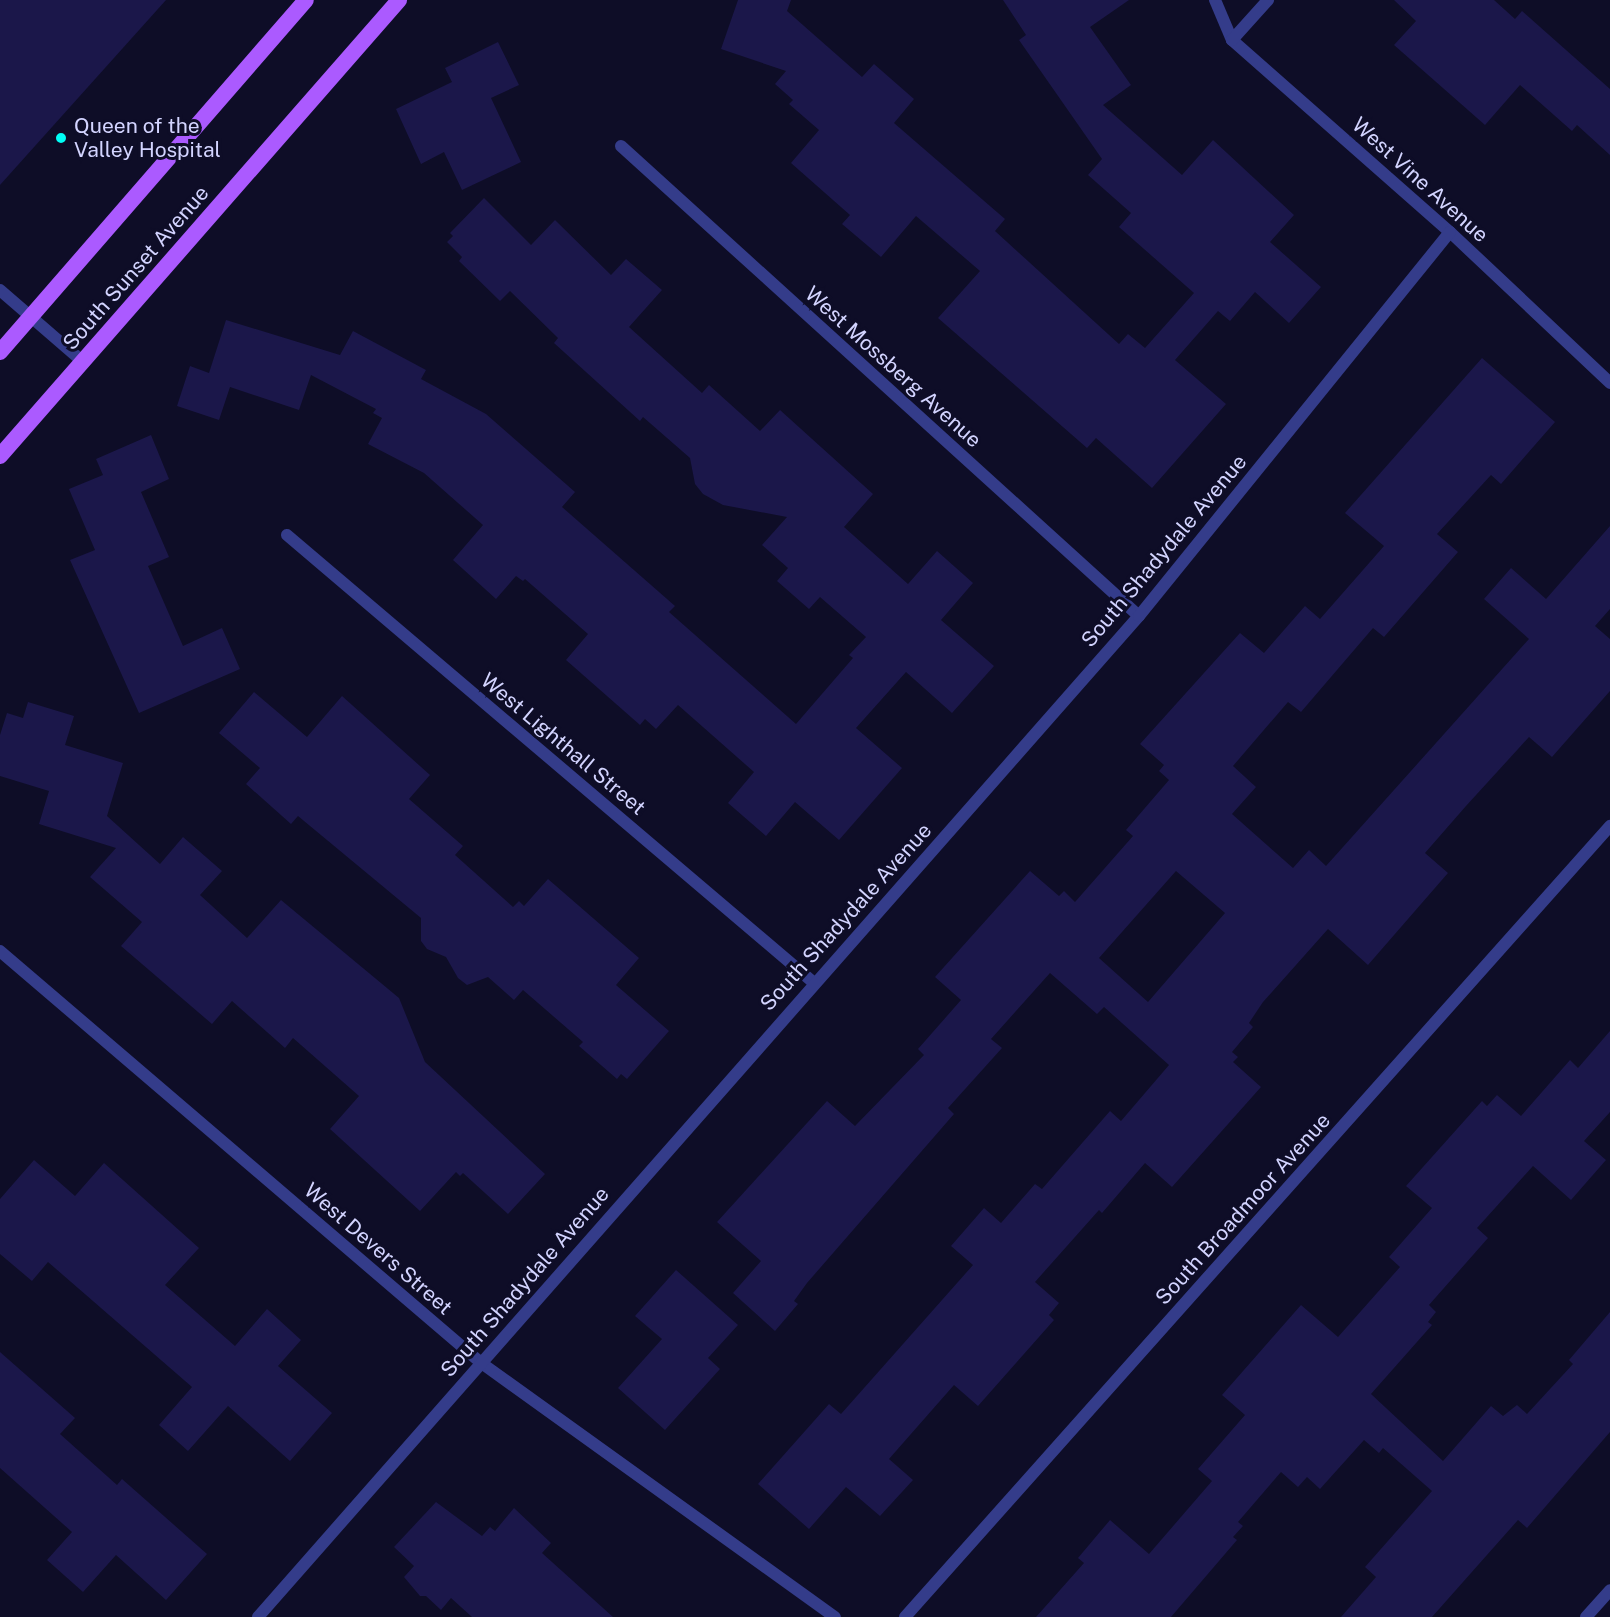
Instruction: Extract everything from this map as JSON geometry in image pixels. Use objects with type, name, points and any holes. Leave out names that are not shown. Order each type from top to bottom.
[{"type":"main road","points":[[0,352],[306,0]]},
{"type":"main road","name":"South Sunset Avenue","points":[[0,456],[399,0]]},
{"type":"street","name":"West Vine Avenue","points":[[1215,0],[1232,40],[1450,232],[1610,383]]},
{"type":"street","points":[[1232,40],[1268,0]]},
{"type":"street","name":"West Mossberg Avenue","points":[[621,146],[1139,616]]},
{"type":"street","name":"South Shadydale Avenue","points":[[258,1617],[813,982],[1139,616],[1450,232]]},
{"type":"street","points":[[0,290],[83,362]]},
{"type":"street","name":"West Lighthall Street","points":[[286,535],[813,982]]},
{"type":"street","name":"South Broadmoor Avenue","points":[[905,1617],[1610,826]]},
{"type":"street","name":"West Devers Street","points":[[0,951],[480,1362],[835,1617]]},
{"type":"street","points":[[1586,1617],[1610,1590]]},
{"type":"building","points":[[0,0],[166,0],[0,185]]},
{"type":"building","points":[[738,0],[791,0],[787,11],[862,77],[874,64],[914,99],[894,123],[1005,219],[995,231],[1119,344],[1128,334],[1145,348],[1194,293],[1119,227],[1131,213],[1088,175],[1102,159],[1019,40],[1026,35],[1003,0],[1129,0],[1090,27],[1131,85],[1103,105],[1182,175],[1213,140],[1294,215],[1270,242],[1321,287],[1289,323],[1255,292],[1230,321],[1218,311],[1175,360],[1226,404],[1152,488],[1096,438],[1087,448],[938,318],[980,271],[916,216],[881,257],[842,224],[850,215],[791,163],[819,130],[789,104],[793,100],[775,84],[786,71],[721,49]]},
{"type":"building","points":[[1394,0],[1494,0],[1515,19],[1522,11],[1610,89],[1610,155],[1577,125],[1572,131],[1520,85],[1485,125],[1394,45],[1416,21]]},
{"type":"building","points":[[498,42],[519,85],[491,98],[521,162],[462,190],[444,152],[421,164],[396,109],[452,82],[445,68]]},
{"type":"building","points":[[484,198],[531,245],[555,220],[611,275],[626,259],[662,290],[629,327],[702,393],[709,385],[760,431],[780,410],[873,494],[844,527],[908,584],[937,551],[973,583],[941,620],[994,666],[952,713],[906,672],[856,728],[902,768],[839,840],[795,802],[766,836],[728,803],[754,772],[678,705],[656,729],[645,719],[640,725],[566,660],[588,634],[525,579],[523,581],[516,576],[496,599],[453,560],[483,525],[424,473],[368,444],[382,418],[373,413],[376,409],[311,375],[299,410],[230,387],[219,420],[177,406],[190,366],[209,373],[226,320],[340,355],[353,331],[426,370],[421,379],[486,414],[575,492],[562,507],[675,606],[669,612],[796,724],[853,658],[849,655],[866,637],[820,597],[809,609],[777,581],[788,568],[762,545],[787,517],[723,505],[703,494],[695,484],[690,458],[643,417],[640,421],[554,343],[558,338],[510,291],[500,301],[459,261],[462,257],[447,242],[453,236],[450,233]]},
{"type":"building","points":[[1482,358],[1555,422],[1501,484],[1491,475],[1437,534],[1458,552],[1384,637],[1373,628],[1301,712],[1288,702],[1233,766],[1256,787],[1232,814],[1293,868],[1309,850],[1326,866],[1529,639],[1484,599],[1511,568],[1546,599],[1610,526],[1610,609],[1595,626],[1610,639],[1610,691],[1552,757],[1529,737],[1466,806],[1425,853],[1448,873],[1368,965],[1328,929],[1263,1002],[1249,1023],[1253,1027],[1232,1052],[1238,1057],[1233,1062],[1261,1087],[1172,1187],[1145,1163],[1102,1213],[1099,1210],[1035,1282],[1059,1303],[1049,1315],[1054,1320],[978,1406],[954,1385],[889,1459],[913,1480],[880,1516],[846,1487],[809,1529],[758,1484],[829,1404],[841,1414],[973,1265],[951,1246],[984,1208],[1001,1223],[1035,1184],[1042,1189],[1110,1111],[1121,1121],[1169,1065],[1104,1007],[1097,1014],[1050,973],[991,1039],[1002,1048],[948,1108],[954,1114],[807,1283],[794,1301],[798,1304],[775,1331],[733,1293],[761,1261],[717,1222],[827,1101],[855,1126],[924,1055],[918,1049],[961,1000],[935,977],[1030,871],[1059,896],[1064,891],[1075,902],[1133,836],[1126,830],[1169,780],[1159,771],[1164,765],[1140,744],[1240,633],[1264,653],[1305,606],[1320,619],[1384,546],[1345,513]],"holes":[[[1176,871],[1225,913],[1148,1002],[1099,958]]]},
{"type":"building","points":[[151,435],[169,479],[141,492],[169,557],[148,566],[183,646],[222,628],[240,669],[139,713],[70,560],[95,550],[69,489],[103,475],[96,459]]},
{"type":"building","points":[[254,692],[307,737],[342,696],[430,775],[409,799],[463,846],[455,855],[513,907],[519,901],[524,906],[548,879],[639,958],[616,985],[669,1031],[627,1079],[621,1074],[617,1079],[579,1046],[583,1042],[523,990],[514,1000],[488,977],[467,985],[458,978],[446,957],[427,949],[421,941],[421,918],[298,816],[291,824],[246,784],[260,768],[219,733]]},
{"type":"building","points":[[28,702],[74,716],[65,745],[123,763],[107,816],[160,864],[183,837],[222,871],[200,895],[247,938],[281,900],[399,998],[425,1062],[545,1174],[508,1214],[463,1173],[460,1176],[456,1172],[420,1211],[330,1129],[359,1096],[293,1038],[285,1048],[232,1001],[212,1024],[121,946],[142,922],[90,877],[116,848],[39,824],[49,791],[0,776],[0,735],[7,713],[23,718]]},
{"type":"building","points":[[1610,1031],[1610,1112],[1584,1141],[1606,1160],[1571,1200],[1533,1166],[1477,1228],[1488,1238],[1429,1305],[1436,1312],[1428,1322],[1432,1325],[1371,1394],[1443,1461],[1491,1406],[1503,1416],[1517,1405],[1527,1414],[1573,1364],[1569,1360],[1610,1312],[1610,1432],[1527,1528],[1518,1520],[1432,1617],[1341,1617],[1376,1577],[1365,1567],[1432,1491],[1383,1448],[1379,1453],[1364,1440],[1320,1489],[1307,1477],[1298,1487],[1281,1472],[1238,1522],[1243,1526],[1233,1537],[1237,1540],[1171,1617],[1036,1617],[1084,1563],[1078,1558],[1110,1520],[1149,1554],[1212,1481],[1198,1469],[1245,1415],[1222,1395],[1301,1305],[1338,1337],[1400,1267],[1389,1257],[1432,1208],[1406,1186],[1482,1101],[1487,1106],[1497,1095],[1521,1116],[1570,1060],[1578,1068]]},
{"type":"building","points":[[34,1160],[75,1196],[104,1163],[199,1248],[165,1285],[235,1346],[267,1309],[301,1340],[278,1366],[332,1413],[290,1461],[228,1406],[188,1451],[159,1425],[192,1387],[48,1262],[32,1281],[0,1254],[0,1199]]},
{"type":"building","points":[[676,1270],[738,1325],[708,1358],[720,1369],[665,1430],[618,1388],[662,1339],[635,1316]]},
{"type":"building","points":[[0,1352],[75,1418],[60,1434],[117,1485],[122,1479],[207,1554],[166,1600],[116,1555],[83,1592],[47,1560],[72,1532],[0,1468]]},
{"type":"building","points":[[436,1502],[482,1536],[490,1527],[495,1531],[514,1508],[551,1543],[542,1553],[613,1617],[472,1617],[451,1598],[441,1610],[426,1596],[420,1596],[404,1577],[414,1566],[394,1547]]},
{"type":"place","name":"Queen of the Valley Hospital","points":[[61,138]]}]
